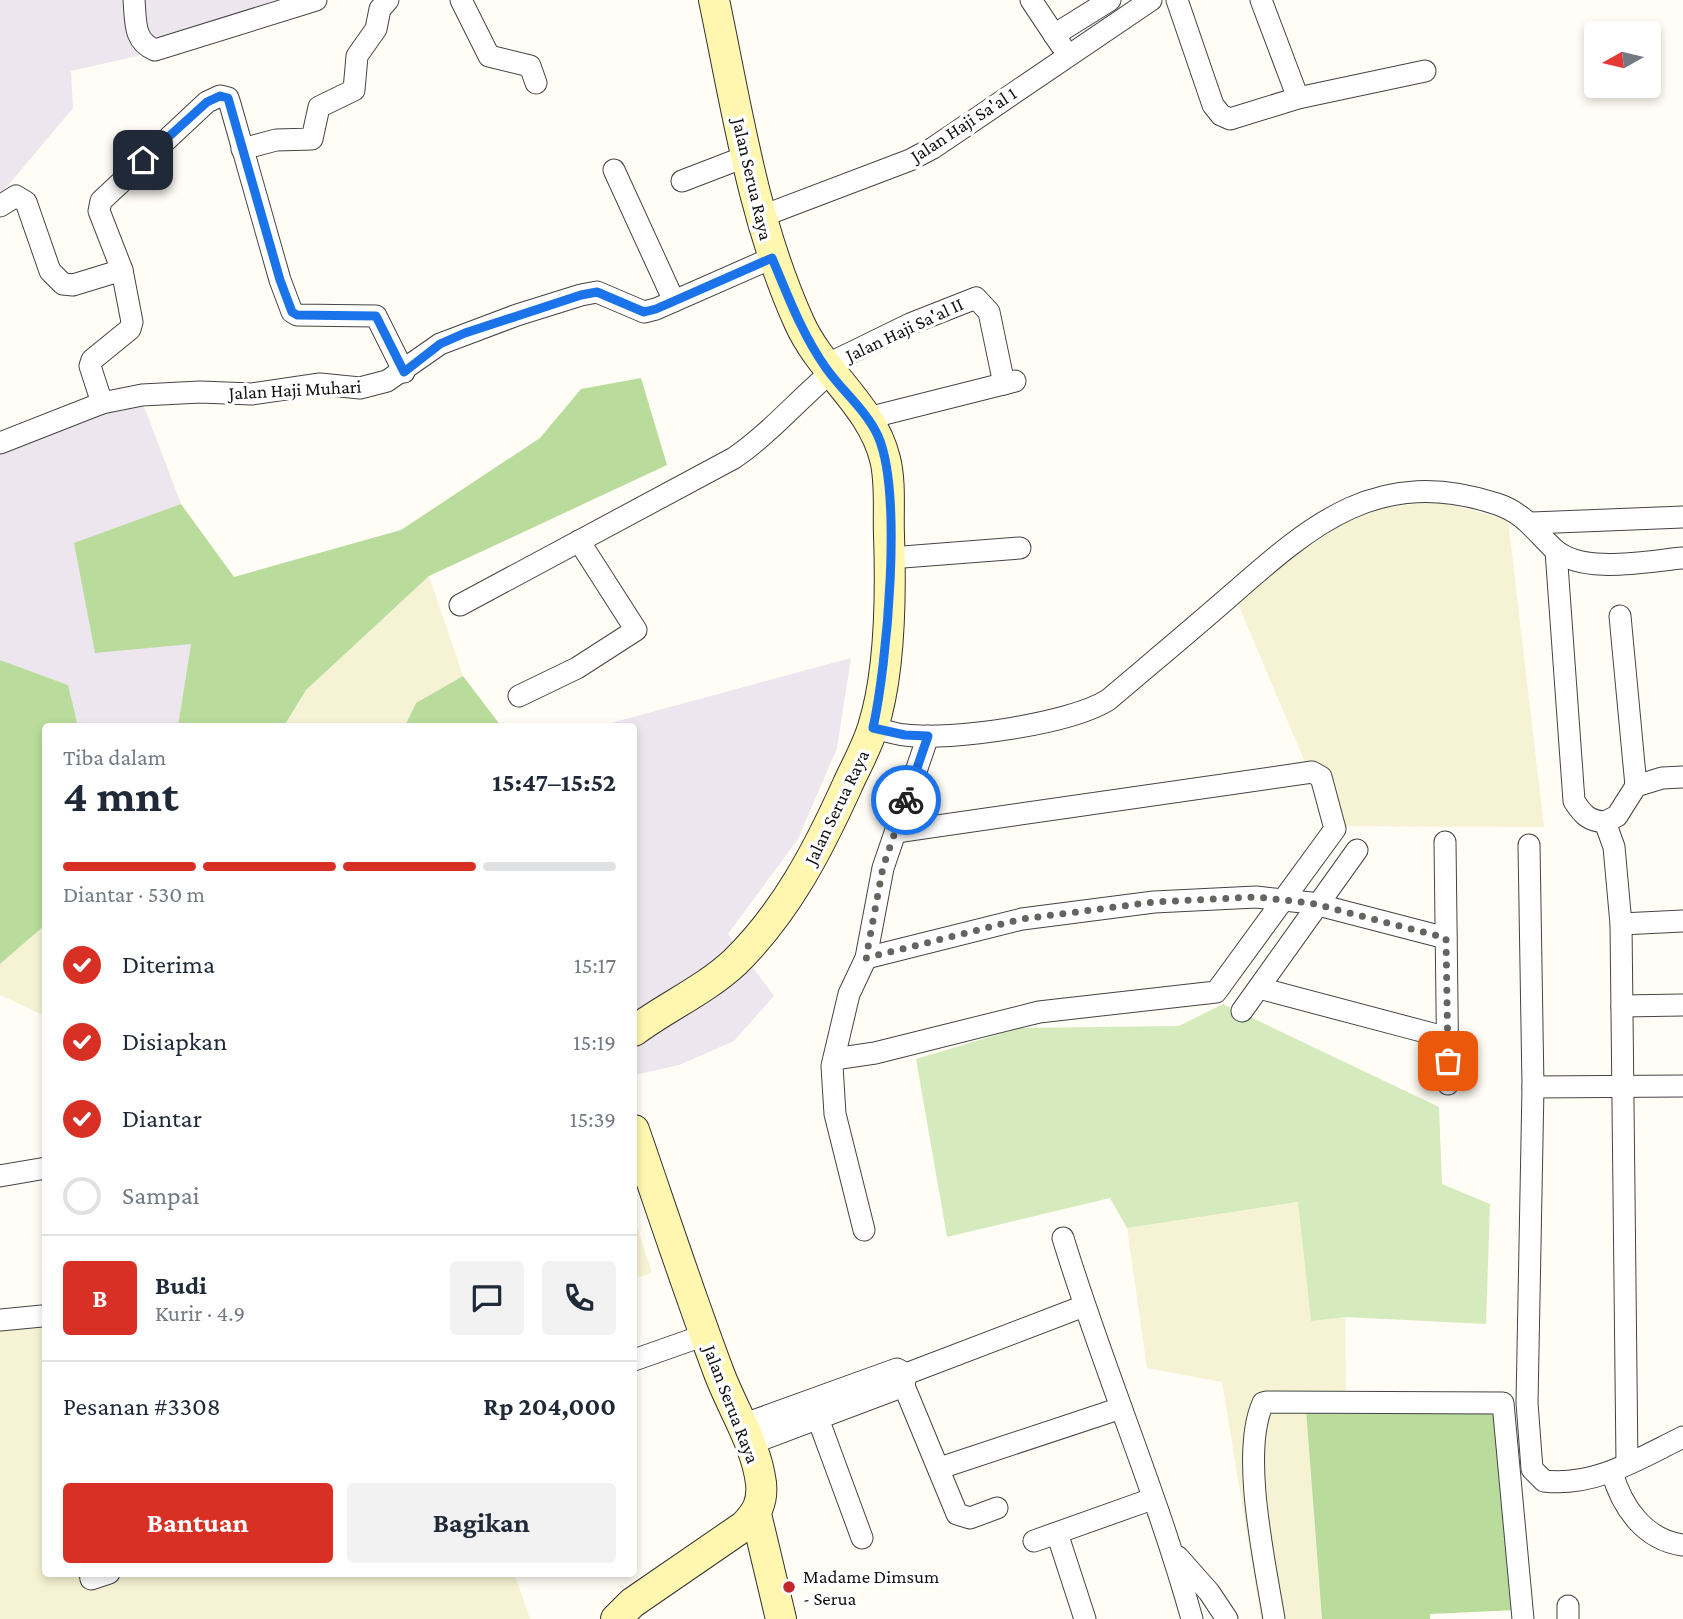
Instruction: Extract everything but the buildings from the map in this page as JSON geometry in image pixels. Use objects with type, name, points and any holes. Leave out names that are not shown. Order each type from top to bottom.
[{"type":"main road","name":"Jalan Serua Raya","points":[[637,1029],[709,983],[734,962],[772,922],[817,853],[873,728],[885,653],[890,558],[886,462],[868,418],[827,370],[800,325],[772,258],[760,217],[714,0]]},
{"type":"main road","name":"Jalan Serua Raya","points":[[637,1139],[705,1335],[746,1434],[761,1484],[761,1502],[756,1514]]},
{"type":"main road","points":[[616,1619],[632,1603],[744,1526],[756,1514]]},
{"type":"main road","points":[[756,1514],[781,1619]]},
{"type":"street","points":[[134,0],[137,34],[145,46],[155,50],[316,0]]},
{"type":"street","points":[[461,0],[489,56],[495,60],[526,64],[533,70],[536,83]]},
{"type":"street","points":[[1031,0],[1068,54]]},
{"type":"street","points":[[1054,35],[1110,0]]},
{"type":"street","name":"Jalan Haji Sa'al 1","points":[[760,217],[909,160],[933,148],[1151,0]]},
{"type":"street","points":[[1177,0],[1213,105],[1221,116],[1230,119],[1298,98],[1425,71]]},
{"type":"street","points":[[1261,0],[1298,98]]},
{"type":"street","points":[[242,149],[276,140],[312,139],[319,107],[354,90],[357,56],[376,29],[382,2]]},
{"type":"street","points":[[102,403],[90,366],[109,344],[130,329],[132,317],[122,270],[99,211],[101,201],[207,102],[220,96],[228,98],[230,104],[280,280],[292,312],[297,315],[376,316],[404,372]]},
{"type":"street","points":[[682,181],[747,156]]},
{"type":"street","points":[[614,170],[674,301]]},
{"type":"street","points":[[0,206],[16,197],[26,202],[50,271],[63,284],[73,285],[122,270]]},
{"type":"street","name":"Jalan Haji Muhari","points":[[0,443],[102,403],[162,393],[252,394],[320,384],[360,388],[387,382],[431,350],[453,339],[581,295],[597,292],[608,294],[644,312],[772,258]]},
{"type":"street","name":"Jalan Haji Sa'al II","points":[[827,370],[910,324],[975,299],[989,312],[1009,382],[868,418]]},
{"type":"street","points":[[460,605],[734,458],[756,443],[827,370]]},
{"type":"street","points":[[873,728],[905,735],[928,736],[1022,726],[1092,710],[1108,700],[1285,548],[1325,519],[1371,498],[1439,491],[1475,497],[1504,507],[1532,523],[1556,551],[1584,565],[1683,558]]},
{"type":"street","points":[[1532,523],[1683,517]]},
{"type":"street","points":[[519,696],[577,668],[636,630],[579,541]]},
{"type":"street","points":[[890,558],[1020,548]]},
{"type":"street","points":[[1556,551],[1574,801],[1582,814],[1592,821],[1605,822],[1616,816],[1636,786],[1620,615]]},
{"type":"street","points":[[864,1230],[835,1114],[833,1062],[849,994],[866,958],[883,867],[928,736]]},
{"type":"street","points":[[896,832],[1312,772],[1321,777],[1335,829],[1259,988],[1242,1011]]},
{"type":"street","points":[[1636,786],[1662,778],[1683,777]]},
{"type":"street","points":[[1605,822],[1614,847],[1622,924],[1620,1468],[1629,1511],[1657,1540],[1683,1545]]},
{"type":"street","points":[[1445,842],[1448,1084]]},
{"type":"street","points":[[1529,845],[1533,1087],[1527,1403],[1532,1469],[1544,1481],[1562,1483],[1620,1468],[1683,1437]]},
{"type":"street","points":[[833,1062],[1039,1012],[1209,994],[1220,988],[1301,902],[1357,850]]},
{"type":"street","points":[[866,958],[1022,919],[1154,902],[1256,897],[1301,902],[1446,938]]},
{"type":"street","points":[[1622,924],[1683,922]]},
{"type":"street","points":[[1259,988],[1448,1038]]},
{"type":"street","points":[[1622,1006],[1683,1005]]},
{"type":"street","points":[[1533,1087],[1683,1086]]},
{"type":"street","points":[[0,1176],[42,1169]]},
{"type":"street","points":[[1063,1238],[1152,1499],[1174,1553],[1192,1619]]},
{"type":"street","points":[[746,1434],[814,1408],[905,1380],[1084,1306]]},
{"type":"street","points":[[0,1320],[42,1316]]},
{"type":"street","points":[[637,1359],[705,1335]]},
{"type":"street","points":[[905,1380],[957,1514],[970,1518],[997,1508]]},
{"type":"street","points":[[1274,1619],[1252,1464],[1254,1427],[1263,1404],[1267,1402],[1503,1403],[1522,1619]]},
{"type":"street","points":[[814,1408],[862,1538]]},
{"type":"street","points":[[940,1468],[1121,1408]]},
{"type":"street","points":[[1034,1541],[1152,1499]]},
{"type":"street","points":[[1057,1533],[1085,1619]]},
{"type":"street","points":[[1174,1553],[1209,1592],[1227,1619]]},
{"type":"shaded area","points":[[0,0],[274,0],[137,56],[71,71],[73,108],[0,195]]},
{"type":"shaded area","points":[[142,401],[181,504],[74,544],[191,644],[178,723],[77,723],[67,685],[0,660],[0,442]]},
{"type":"shaded area","points":[[1437,501],[1508,520],[1544,827],[1332,826],[1235,597],[1360,511]]},
{"type":"shaded area","points":[[429,576],[463,676],[416,703],[406,723],[286,723],[306,690]]},
{"type":"shaded area","points":[[851,658],[837,748],[798,839],[728,934],[774,996],[734,1041],[679,1065],[637,1074],[637,723],[611,723]]},
{"type":"shaded area","points":[[42,928],[42,1015],[0,995],[0,964]]},
{"type":"shaded area","points":[[1299,1202],[1311,1320],[1345,1317],[1346,1394],[1305,1397],[1322,1619],[1261,1619],[1222,1382],[1147,1368],[1127,1228]]},
{"type":"shaded area","points":[[637,1227],[652,1273],[637,1278]]},
{"type":"shaded area","points":[[42,1317],[42,1577],[515,1577],[530,1619],[0,1619],[0,1323]]},
{"type":"green space","points":[[641,378],[667,465],[429,576],[306,690],[286,723],[178,723],[191,644],[95,653],[74,543],[181,504],[234,577],[401,530],[540,438],[581,389]]},
{"type":"green space","points":[[0,660],[68,685],[77,723],[42,723],[42,928],[0,964]]},
{"type":"green space","points":[[463,676],[499,723],[406,723],[416,703]]},
{"type":"green space","points":[[1223,1004],[1439,1107],[1442,1184],[1490,1204],[1486,1324],[1345,1317],[1311,1321],[1298,1202],[1127,1228],[1110,1198],[947,1237],[916,1059],[1020,1028],[1179,1026]]},
{"type":"green space","points":[[1496,1396],[1516,1610],[1430,1614],[1430,1619],[1322,1619],[1305,1397]]},
{"type":"way so far","points":[[906,800],[883,867],[866,958],[1022,919],[1154,902],[1256,897],[1311,903],[1446,938],[1448,1061]]},
{"type":"place","name":"Madame Dimsum - Serua","points":[[789,1587]]},
{"type":"route","points":[[143,160],[207,102],[220,96],[228,98],[270,238],[273,257],[292,312],[297,315],[376,316],[404,372],[440,344],[465,333],[581,295],[597,292],[608,294],[644,312],[772,258],[800,325],[824,366],[868,418],[886,462],[890,558],[885,653],[880,699],[873,728],[905,735],[928,736],[906,800]]}]
